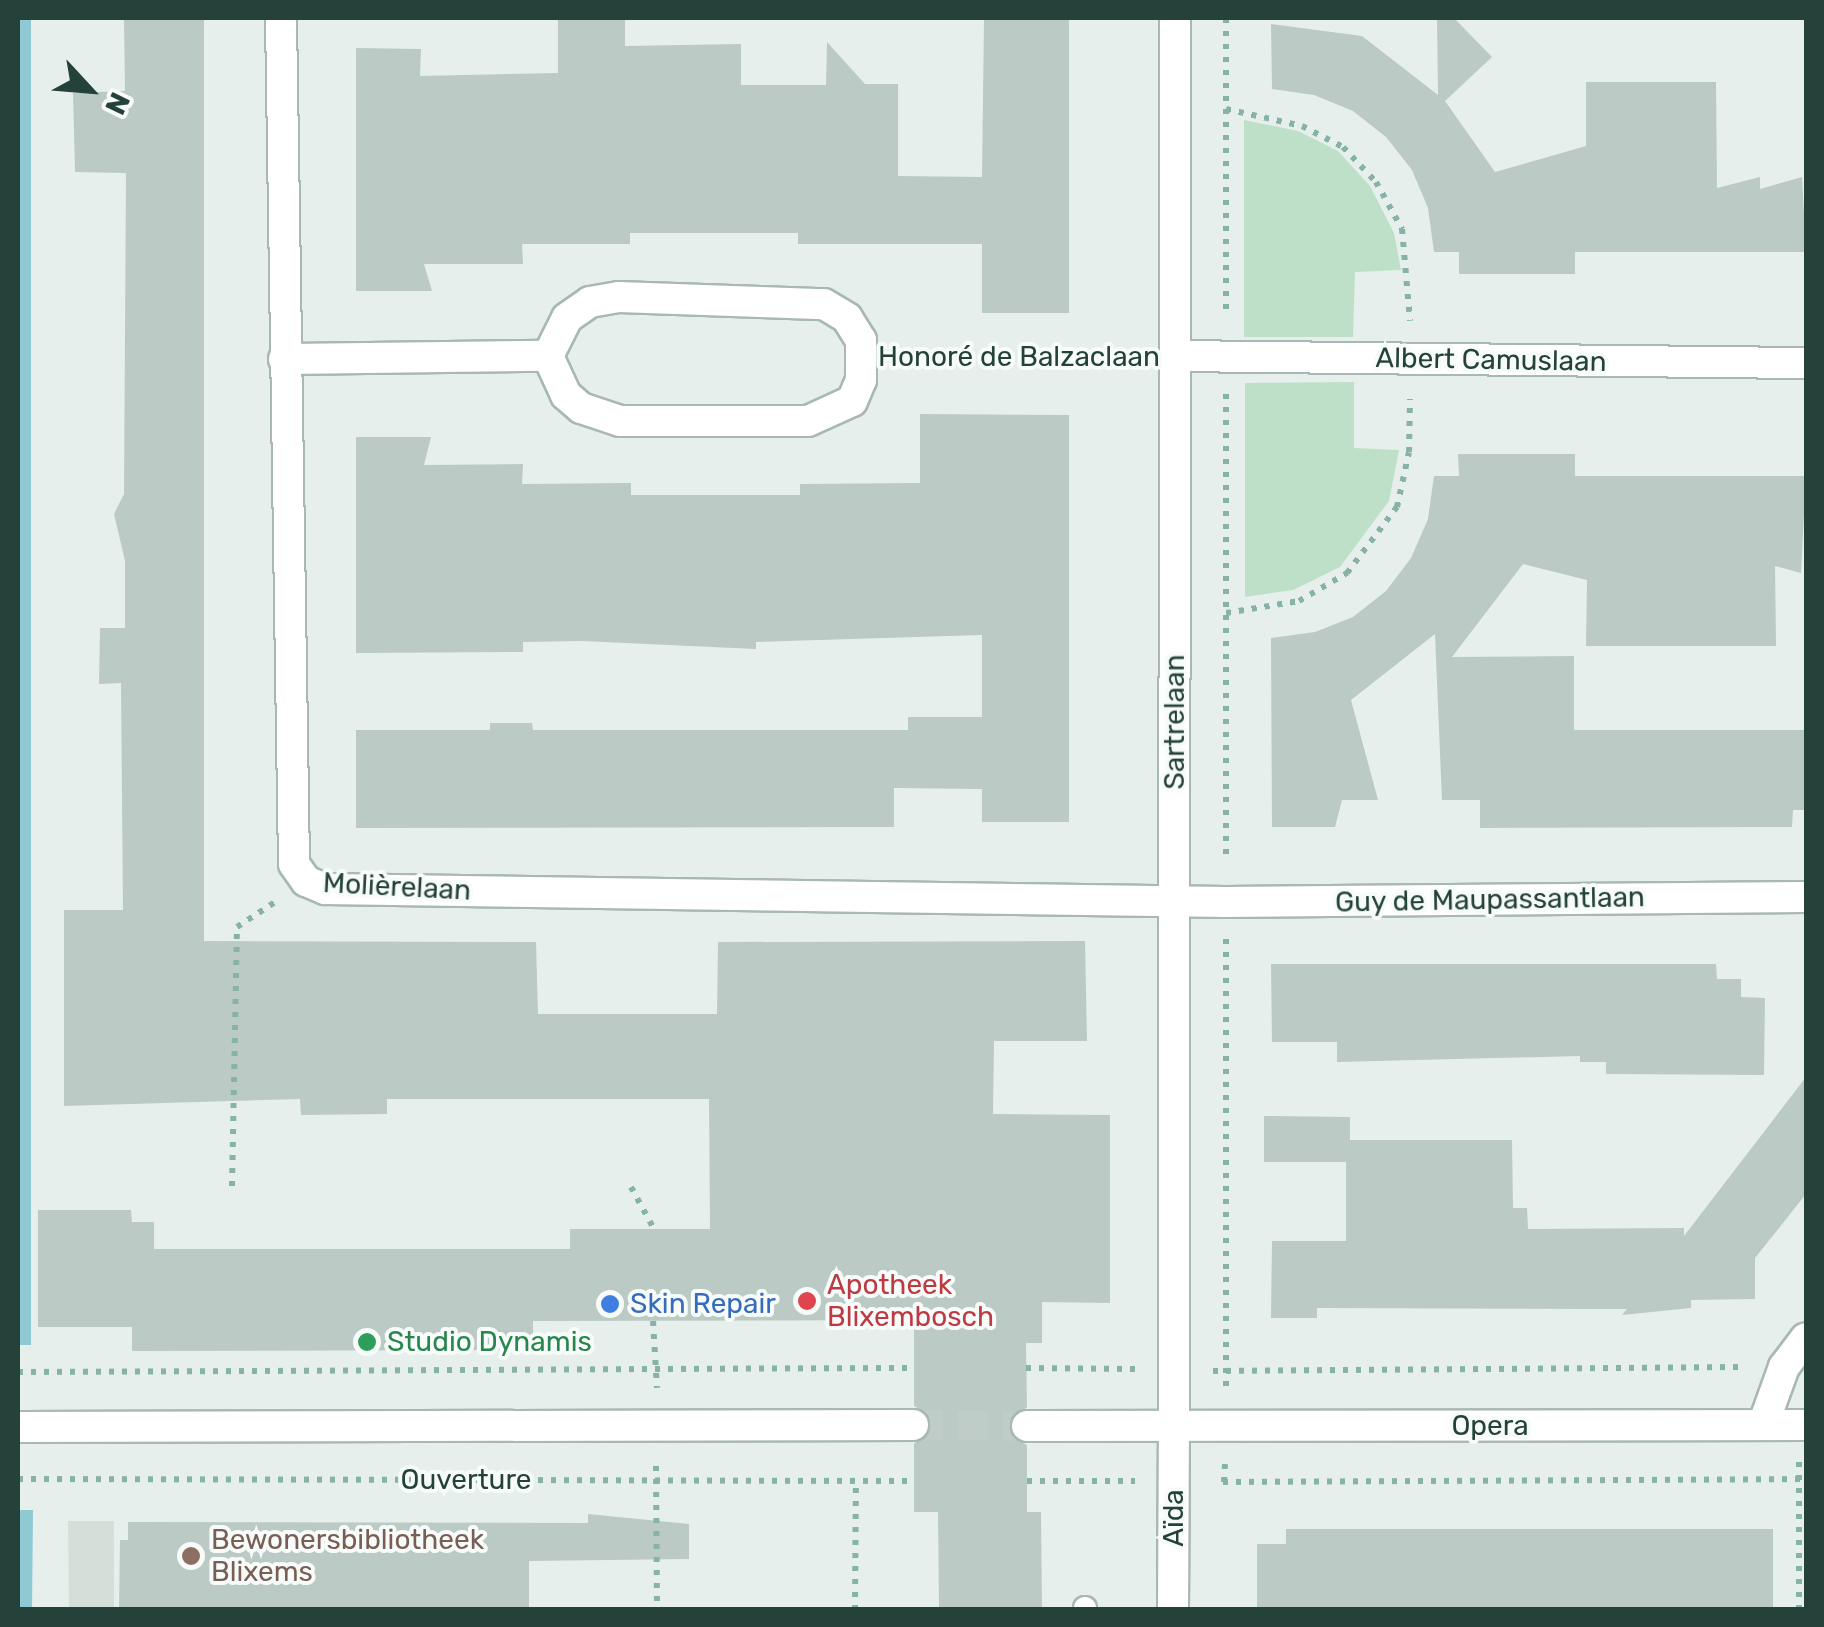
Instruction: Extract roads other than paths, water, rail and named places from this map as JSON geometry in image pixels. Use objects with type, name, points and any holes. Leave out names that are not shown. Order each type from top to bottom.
[{"type":"street","name":"Molièrelaan","points":[[282,18],[294,864],[306,881],[326,889],[1174,901]]},
{"type":"street","name":"Sartrelaan","points":[[1174,1426],[1175,18]]},
{"type":"street","name":"Honoré de Balzaclaan","points":[[619,297],[809,300],[847,318],[864,358],[852,401],[826,417],[638,421],[582,408],[566,395],[548,356],[567,318],[590,302],[619,297]]},
{"type":"street","points":[[284,359],[548,356]]},
{"type":"street","name":"Albert Camuslaan","points":[[1175,356],[1806,363]]},
{"type":"street","name":"Guy de Maupassantlaan","points":[[1174,901],[1806,897]]},
{"type":"street","points":[[1763,1425],[1784,1367],[1806,1338]]},
{"type":"street","name":"Ouverture","points":[[18,1427],[914,1425]]},
{"type":"street","name":"Opera","points":[[1174,1426],[1801,1425]]},
{"type":"street","points":[[1027,1426],[1174,1426]]},
{"type":"street","name":"Aïda","points":[[1173,1610],[1174,1426]]},
{"type":"water","points":[[18,18],[31,18],[31,1345],[18,1345]]},
{"type":"water","points":[[18,1510],[33,1510],[32,1609],[18,1609]]},
{"type":"tunnel","points":[[913,1425],[1027,1426]]},
{"type":"place","name":"Apotheek Blixembosch","points":[[807,1301]]},
{"type":"place","name":"Skin Repair","points":[[610,1304]]},
{"type":"place","name":"Studio Dynamis","points":[[367,1342]]},
{"type":"place","name":"Bewonersbibliotheek Blixems","points":[[191,1556]]}]
